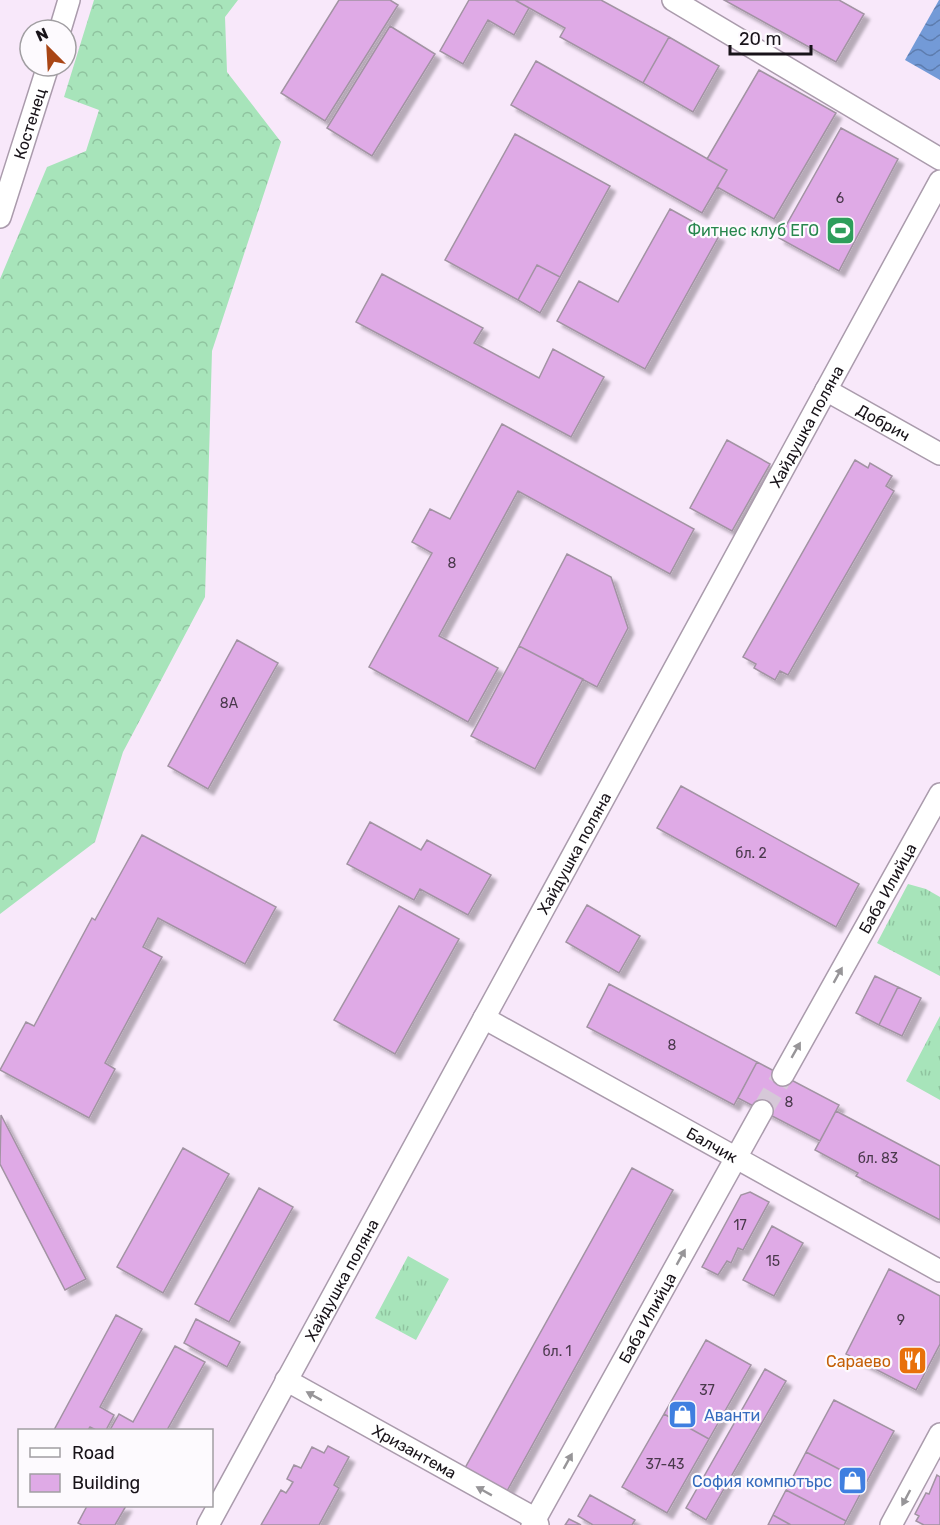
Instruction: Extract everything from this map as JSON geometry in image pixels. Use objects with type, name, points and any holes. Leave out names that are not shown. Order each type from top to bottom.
[{"type":"street","points":[[64,18],[69,0]]},
{"type":"street","points":[[673,0],[940,159]]},
{"type":"street","name":"Костенец","points":[[0,217],[44,78]]},
{"type":"street","name":"Хайдушка поляна","points":[[208,1525],[940,181]]},
{"type":"street","name":"Добрич","points":[[826,390],[940,454]]},
{"type":"street","name":"Баба Илийца","points":[[783,1075],[940,794]]},
{"type":"street","name":"Балчик","points":[[484,1018],[940,1270]]},
{"type":"street","name":"Баба Илийца","points":[[535,1523],[762,1111]]},
{"type":"street","name":"Хризантема","points":[[286,1380],[535,1523]]},
{"type":"street","points":[[891,1525],[940,1434]]},
{"type":"green space","points":[[94,0],[238,0],[225,17],[227,72],[281,142],[212,351],[205,597],[123,752],[95,842],[0,914],[0,279],[47,167],[86,151],[99,110],[64,97],[70,78],[78,78],[78,52]]},
{"type":"green space","points":[[908,884],[926,889],[940,897],[940,976],[877,943]]},
{"type":"green space","points":[[940,1016],[940,1100],[906,1081]]},
{"type":"green space","points":[[408,1256],[449,1279],[416,1340],[375,1318]]},
{"type":"water","points":[[940,0],[940,80],[905,60]]},
{"type":"building","points":[[339,0],[390,0],[398,5],[325,121],[281,93]]},
{"type":"building","points":[[469,0],[515,0],[529,8],[514,35],[488,20],[463,64],[440,51]]},
{"type":"building","points":[[515,0],[601,0],[669,37],[643,83],[560,37],[565,28]]},
{"type":"building","points":[[724,0],[839,0],[864,14],[836,62]]},
{"type":"building","points":[[390,26],[435,54],[372,156],[327,128]]},
{"type":"building","points":[[669,37],[719,66],[693,112],[643,83]]},
{"type":"building","points":[[536,61],[727,170],[702,213],[511,105]]},
{"type":"building","points":[[759,70],[836,113],[774,219],[717,187],[727,170],[707,159]]},
{"type":"building","points":[[841,128],[898,159],[839,271],[779,238]]},
{"type":"building","points":[[515,134],[610,186],[560,277],[537,265],[518,300],[445,260]]},
{"type":"building","points":[[670,209],[719,236],[645,369],[557,321],[579,281],[618,302]]},
{"type":"building","points":[[537,265],[560,277],[540,313],[518,300]]},
{"type":"building","points":[[382,274],[483,328],[474,343],[539,378],[553,349],[604,377],[571,437],[356,322]]},
{"type":"building","points":[[502,424],[694,529],[670,574],[518,491],[439,636],[498,668],[468,722],[369,667],[432,553],[412,542],[430,509],[450,519]]},
{"type":"building","points":[[727,440],[770,464],[732,531],[690,508]]},
{"type":"building","points":[[855,460],[868,468],[870,463],[892,476],[886,486],[894,491],[788,675],[780,671],[775,680],[754,668],[756,664],[743,657]]},
{"type":"building","points":[[567,554],[611,577],[628,628],[597,687],[519,646]]},
{"type":"building","points":[[237,640],[278,663],[208,789],[168,766]]},
{"type":"building","points":[[519,646],[583,679],[535,769],[471,736]]},
{"type":"building","points":[[681,786],[859,884],[836,927],[657,828]]},
{"type":"building","points":[[370,822],[421,850],[427,840],[491,875],[468,915],[420,889],[414,900],[347,864]]},
{"type":"building","points":[[142,835],[276,907],[245,964],[158,918],[143,947],[162,957],[105,1063],[115,1069],[89,1118],[0,1070],[26,1022],[34,1026],[92,918],[95,920]]},
{"type":"building","points":[[587,905],[640,936],[619,973],[566,942]]},
{"type":"building","points":[[399,906],[459,939],[395,1054],[334,1020]]},
{"type":"building","points":[[875,976],[898,987],[879,1025],[856,1013]]},
{"type":"building","points":[[609,984],[757,1062],[734,1105],[587,1027]]},
{"type":"building","points":[[898,987],[921,998],[902,1036],[879,1025]]},
{"type":"building","points":[[757,1062],[839,1105],[820,1141],[738,1098]]},
{"type":"building","points":[[836,1111],[940,1166],[940,1220],[856,1176],[858,1173],[815,1150]]},
{"type":"building","points":[[1,1115],[86,1279],[65,1290],[0,1164]]},
{"type":"building","points":[[183,1148],[229,1174],[163,1293],[117,1267]]},
{"type":"building","points":[[632,1168],[673,1190],[507,1491],[465,1468]]},
{"type":"building","points":[[259,1188],[293,1207],[229,1322],[195,1304]]},
{"type":"building","points":[[750,1192],[769,1202],[743,1250],[738,1248],[731,1263],[727,1261],[718,1275],[702,1267],[741,1195]]},
{"type":"building","points":[[772,1226],[803,1243],[774,1296],[743,1280]]},
{"type":"building","points":[[889,1269],[940,1296],[940,1344],[916,1390],[846,1354]]},
{"type":"building","points":[[116,1315],[142,1329],[100,1407],[114,1415],[107,1429],[90,1427],[89,1429],[55,1429]]},
{"type":"building","points":[[196,1319],[240,1342],[227,1367],[184,1343]]},
{"type":"building","points":[[706,1340],[751,1365],[709,1439],[664,1414]]},
{"type":"building","points":[[175,1346],[205,1362],[168,1429],[111,1429],[119,1414],[133,1422]]},
{"type":"building","points":[[765,1369],[786,1381],[706,1520],[686,1508]]},
{"type":"building","points":[[834,1400],[894,1431],[866,1483],[806,1452]]},
{"type":"building","points":[[664,1414],[709,1439],[667,1513],[622,1487]]},
{"type":"building","points":[[328,1446],[349,1457],[334,1485],[339,1488],[319,1525],[261,1525],[281,1490],[286,1493],[293,1482],[287,1479],[294,1465],[301,1468],[312,1447],[324,1453]]},
{"type":"building","points":[[806,1452],[866,1483],[846,1521],[786,1490]]},
{"type":"building","points":[[937,1475],[940,1477],[940,1525],[924,1525],[916,1521],[919,1516],[915,1514],[926,1493],[929,1494]]},
{"type":"building","points":[[786,1490],[846,1521],[844,1525],[791,1525],[773,1515]]},
{"type":"building","points":[[590,1495],[635,1520],[632,1525],[593,1525],[578,1516]]},
{"type":"building","points":[[86,1507],[125,1507],[115,1525],[78,1523]]},
{"type":"building","points":[[773,1515],[791,1525],[768,1525]]},
{"type":"building","points":[[569,1519],[581,1525],[565,1525]]},
{"type":"tunnel","points":[[762,1111],[783,1075]]},
{"type":"place","name":"Фитнес клуб ЕГО","points":[[840,230]]},
{"type":"place","name":"Сараево","points":[[912,1361]]},
{"type":"place","name":"Аванти","points":[[683,1415]]},
{"type":"place","name":"София компютърс","points":[[853,1481]]}]
